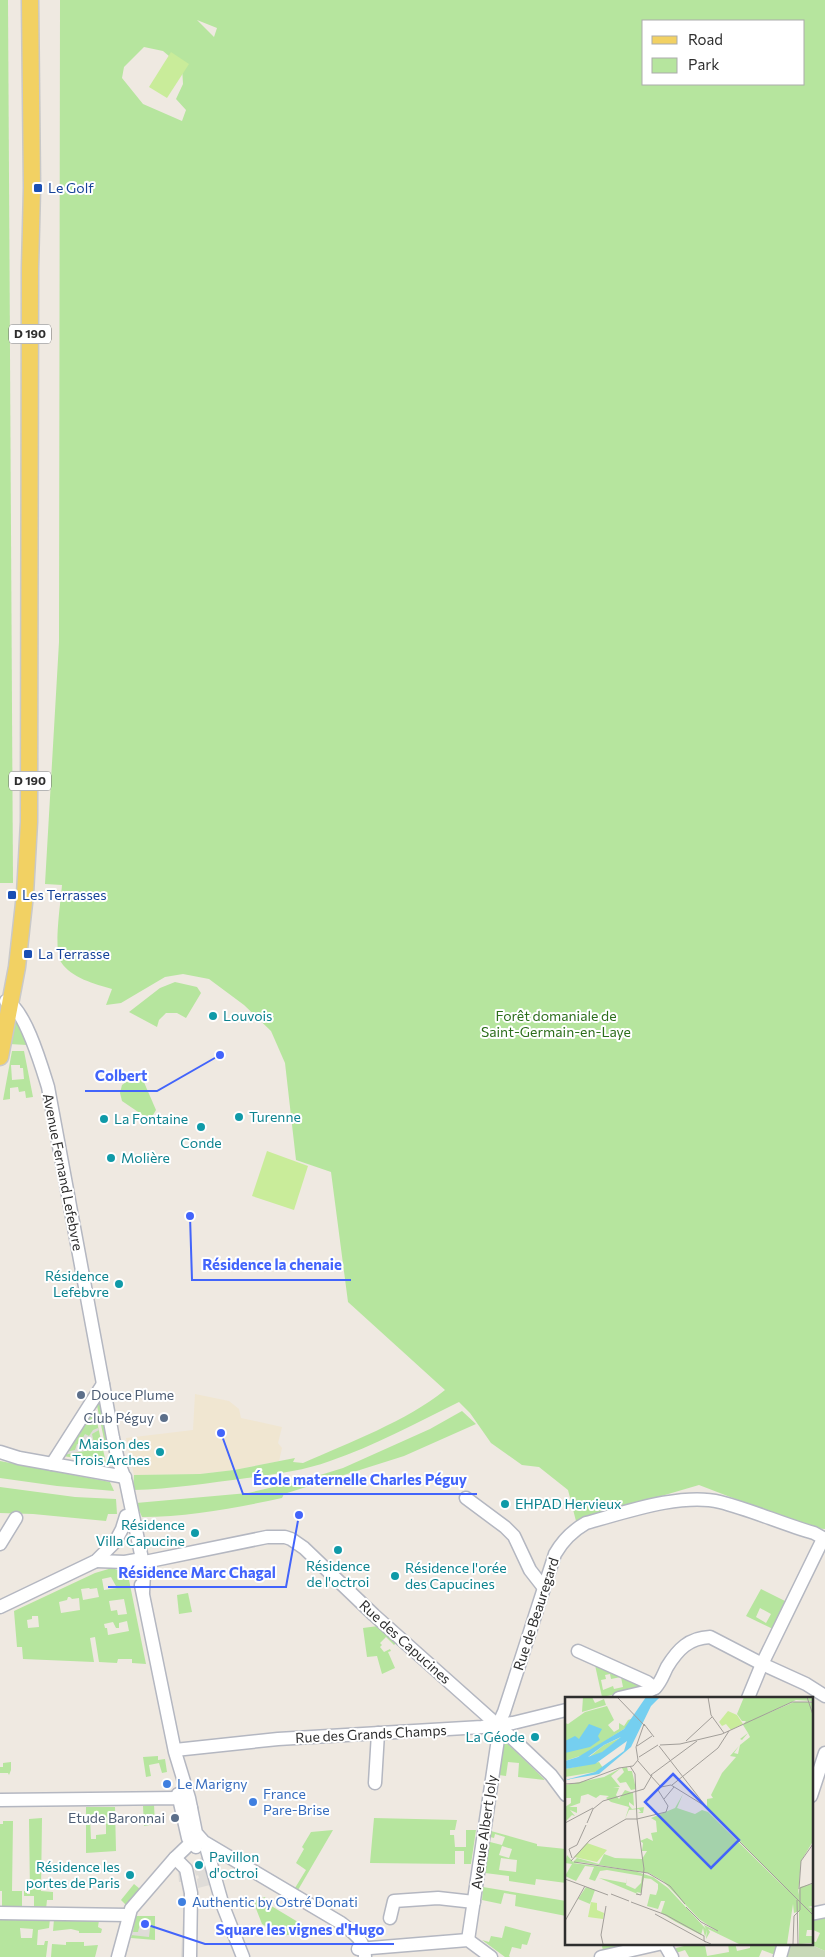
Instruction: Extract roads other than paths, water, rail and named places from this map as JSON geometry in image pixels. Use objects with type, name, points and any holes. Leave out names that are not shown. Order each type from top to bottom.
[{"type":"main road","name":"D 190","points":[[0,1057],[16,902],[22,821],[23,0]]},
{"type":"main road","name":"D 190","points":[[5,1010],[22,917],[30,822],[30,268],[32,188],[30,0]]},
{"type":"street","name":"Avenue Fernand Lefebvre","points":[[5,1010],[17,1010],[32,1042],[48,1087],[103,1384],[175,1751],[174,1771],[182,1792],[188,1838],[200,1843]]},
{"type":"street","points":[[52,1464],[103,1384]]},
{"type":"street","points":[[0,1452],[19,1458],[122,1476]]},
{"type":"street","name":"Avenue Fernand Lefebvre","points":[[122,1476],[126,1516],[138,1562]]},
{"type":"street","points":[[466,1498],[514,1536],[530,1570],[544,1588]]},
{"type":"street","name":"Rue de Beauregard","points":[[498,1725],[504,1712],[555,1554],[562,1541],[574,1530],[586,1523],[675,1501],[698,1499],[719,1501],[814,1533],[824,1539]]},
{"type":"street","points":[[0,1607],[96,1561],[115,1542],[126,1516]]},
{"type":"street","points":[[0,1544],[16,1518]]},
{"type":"street","name":"Rue des Capucines","points":[[96,1561],[138,1562],[267,1537],[277,1536],[291,1539],[304,1548],[374,1615],[498,1725],[550,1774],[565,1794]]},
{"type":"street","points":[[748,1697],[762,1664],[824,1539]]},
{"type":"street","points":[[624,1697],[648,1692],[655,1688],[682,1646],[692,1640],[710,1637],[806,1684],[825,1696]]},
{"type":"street","points":[[578,1651],[647,1682],[655,1688]]},
{"type":"street","name":"Rue des Grands Champs","points":[[175,1751],[278,1739],[498,1725],[565,1710]]},
{"type":"street","name":"Avenue Albert Joly","points":[[468,1940],[498,1725]]},
{"type":"street","points":[[375,1783],[378,1733]]},
{"type":"street","points":[[812,1793],[825,1753]]},
{"type":"street","points":[[0,1800],[182,1792],[191,1808],[200,1843],[243,1957]]},
{"type":"street","points":[[200,1843],[222,1852],[341,1922],[356,1935],[360,1953],[468,1940],[492,1957]]},
{"type":"street","points":[[118,1957],[128,1915],[133,1906],[200,1843]]},
{"type":"street","points":[[180,1863],[192,1898],[190,1957]]},
{"type":"street","points":[[390,1918],[394,1901],[438,1898],[474,1902]]},
{"type":"street","points":[[812,1914],[825,1911]]},
{"type":"street","points":[[0,1913],[128,1915]]},
{"type":"street","points":[[601,1957],[659,1944]]},
{"type":"street","points":[[664,1944],[672,1957]]},
{"type":"street","points":[[780,1957],[784,1944]]},
{"type":"place","name":"Le Golf","points":[[38,188]]},
{"type":"place","name":"Les Terrasses","points":[[12,895]]},
{"type":"place","name":"La Terrasse","points":[[28,954]]},
{"type":"place","name":"Louvois","points":[[213,1016]]},
{"type":"place","name":"Colbert","points":[[220,1055]]},
{"type":"place","name":"Turenne","points":[[239,1117]]},
{"type":"place","name":"La Fontaine","points":[[104,1119]]},
{"type":"place","name":"Conde","points":[[201,1127]]},
{"type":"place","name":"Molière","points":[[111,1158]]},
{"type":"place","name":"Résidence la chenaie","points":[[190,1216]]},
{"type":"place","name":"Résidence Lefebvre","points":[[119,1284]]},
{"type":"place","name":"Douce Plume","points":[[81,1395]]},
{"type":"place","name":"Club Péguy","points":[[164,1418]]},
{"type":"place","name":"École maternelle Charles Péguy","points":[[221,1433]]},
{"type":"place","name":"Maison des Trois Arches","points":[[160,1452]]},
{"type":"place","name":"EHPAD Hervieux","points":[[505,1504]]},
{"type":"place","name":"Résidence Marc Chagal","points":[[299,1515]]},
{"type":"place","name":"Résidence Villa Capucine","points":[[195,1533]]},
{"type":"place","name":"Résidence de l'octroi","points":[[338,1550]]},
{"type":"place","name":"Résidence l'orée des Capucines","points":[[395,1576]]},
{"type":"place","name":"La Géode","points":[[535,1737]]},
{"type":"place","name":"Le Marigny","points":[[167,1784]]},
{"type":"place","name":"France Pare-Brise","points":[[253,1802]]},
{"type":"place","name":"Etude Baronnai","points":[[175,1818]]},
{"type":"place","name":"Pavillon d'octroi","points":[[199,1865]]},
{"type":"place","name":"Résidence les portes de Paris","points":[[130,1875]]},
{"type":"place","name":"Authentic by Ostré Donati","points":[[182,1902]]},
{"type":"place","name":"Square les vignes d'Hugo","points":[[145,1924]]},
{"type":"park label","name":"Forêt domaniale de Saint-Germain-en-Laye","points":[[556,1024]]}]
